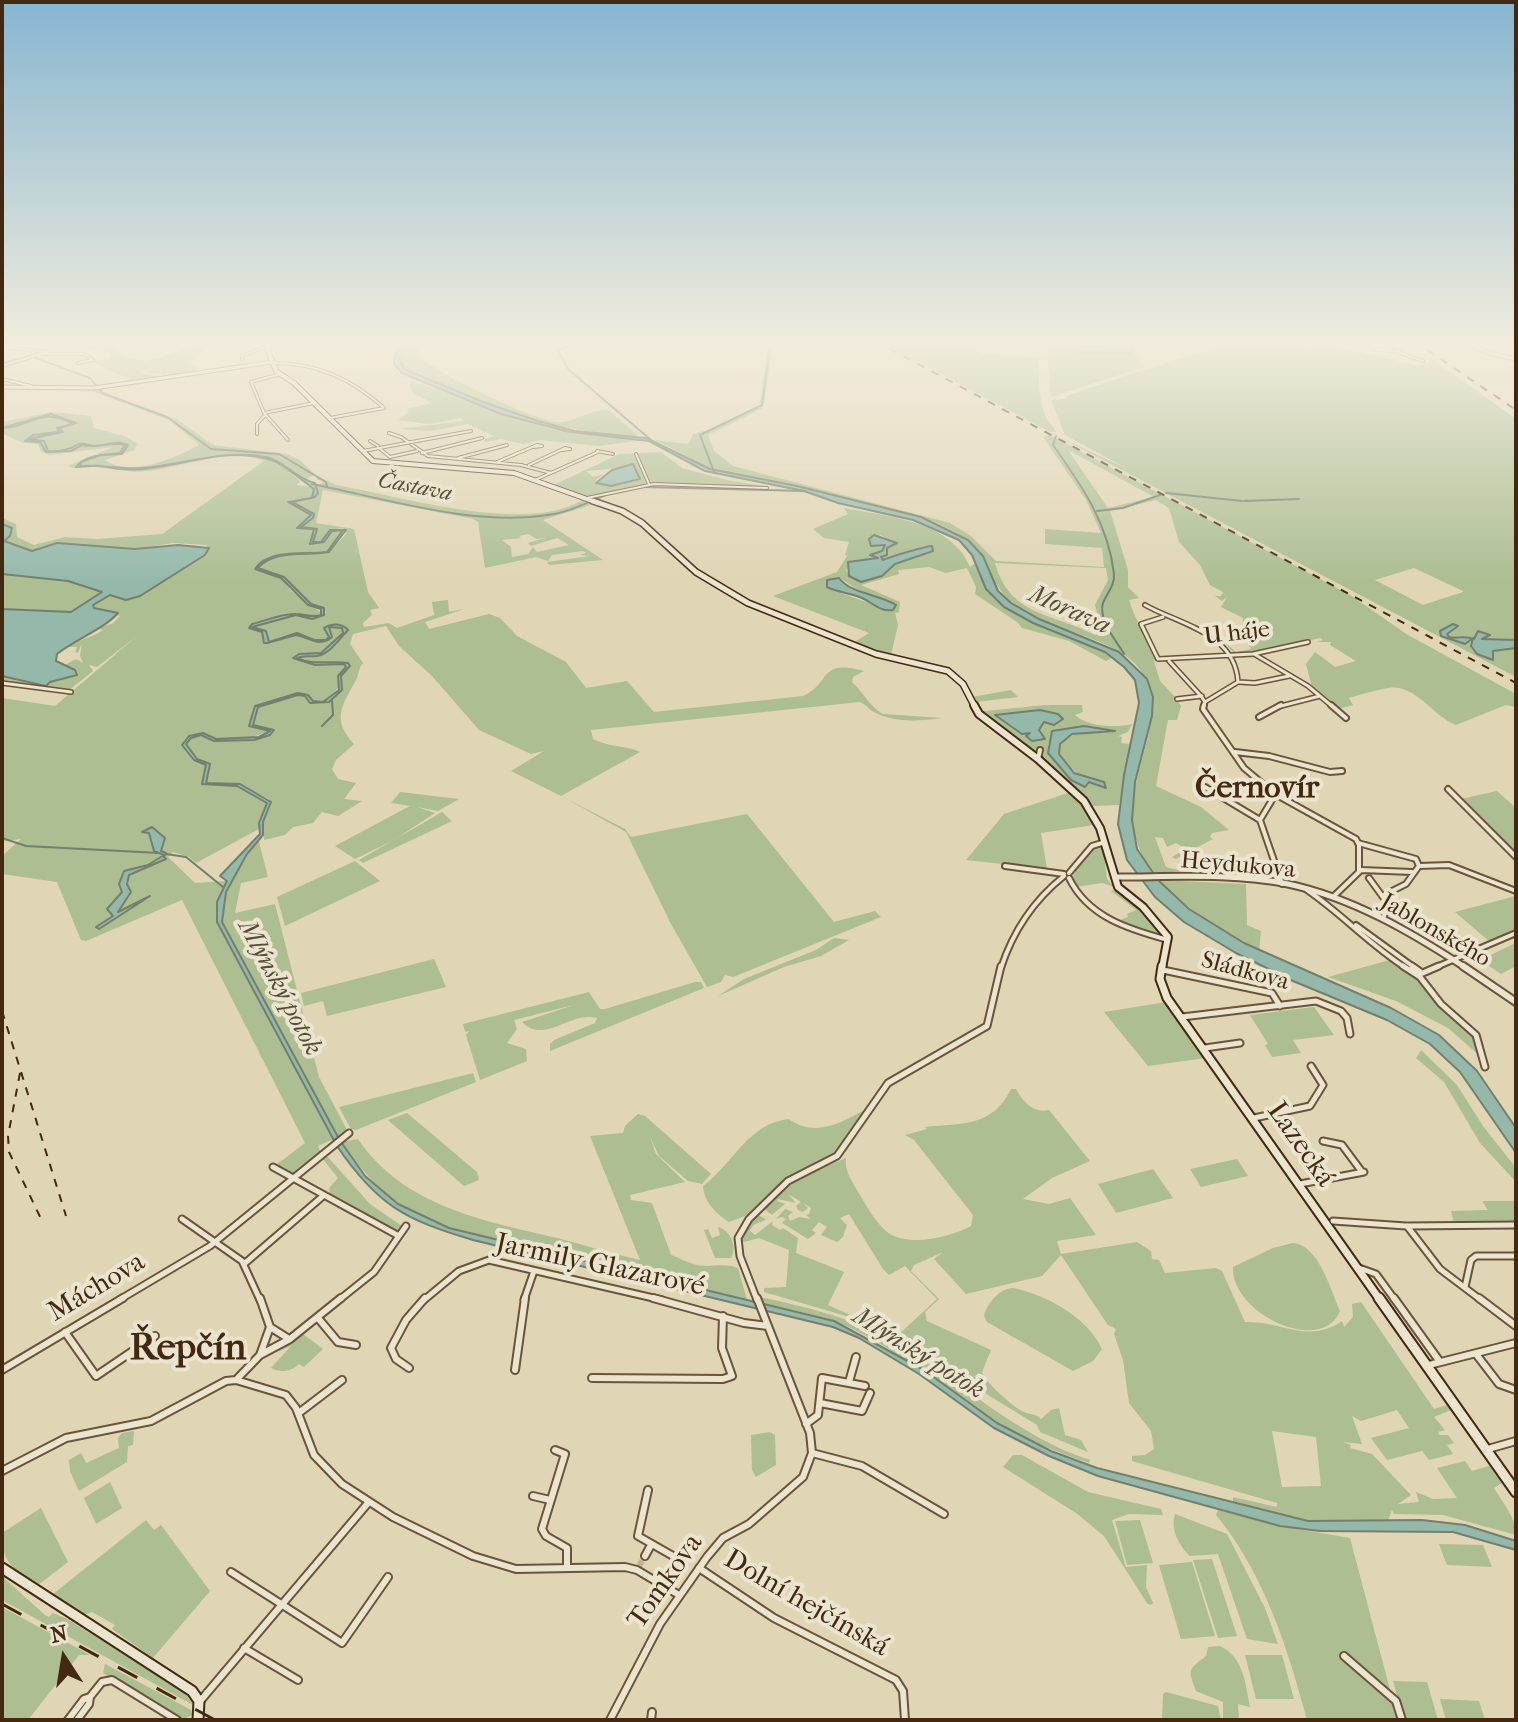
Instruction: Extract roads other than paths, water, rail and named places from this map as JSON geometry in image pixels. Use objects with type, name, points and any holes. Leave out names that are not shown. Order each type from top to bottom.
[{"type":"main road","points":[[333,421],[373,461],[511,472],[636,517],[691,569],[748,603],[876,654],[948,671],[963,684],[979,714],[1079,795],[1102,828],[1114,877],[1121,891],[1140,904],[1162,928],[1168,940],[1161,969]]},
{"type":"main road","name":"Lazecká","points":[[1161,969],[1162,990],[1516,1492]]},
{"type":"main road","points":[[2,1568],[192,1691],[199,1711]]},
{"type":"street","points":[[257,434],[259,421]]},
{"type":"street","points":[[271,421],[288,440]]},
{"type":"street","points":[[363,451],[471,431]]},
{"type":"street","points":[[389,433],[409,441],[418,452],[527,466],[551,473]]},
{"type":"street","points":[[370,441],[390,457],[482,438]]},
{"type":"street","points":[[455,459],[497,446]]},
{"type":"street","points":[[497,462],[533,447]]},
{"type":"street","points":[[527,466],[562,450]]},
{"type":"street","points":[[535,480],[596,451],[613,454]]},
{"type":"street","points":[[636,454],[649,484]]},
{"type":"street","points":[[590,500],[612,490],[649,484],[767,488]]},
{"type":"street","points":[[1145,605],[1163,617],[1223,644],[1233,654],[1238,682]]},
{"type":"street","points":[[1163,617],[1141,624],[1155,657],[1169,661],[1205,702]]},
{"type":"street","name":"U háje","points":[[1169,661],[1253,654],[1308,642]]},
{"type":"street","points":[[1253,654],[1292,675],[1346,718]]},
{"type":"street","points":[[1292,675],[1255,683],[1238,682],[1205,702],[1203,709],[1244,768],[1275,794],[1336,827],[1358,843],[1421,864],[1449,865],[1516,891]]},
{"type":"street","points":[[2,683],[71,692]]},
{"type":"street","points":[[1259,717],[1285,703],[1320,696]]},
{"type":"street","points":[[1177,699],[1215,697]]},
{"type":"street","points":[[1038,759],[1040,750]]},
{"type":"street","points":[[1235,752],[1269,756],[1330,772],[1342,771]]},
{"type":"street","points":[[1205,787],[1260,820],[1282,884]]},
{"type":"street","points":[[1448,789],[1516,857]]},
{"type":"street","points":[[1260,820],[1275,794]]},
{"type":"street","points":[[944,1514],[862,1466],[812,1453],[806,1424],[738,1252],[738,1238],[744,1225],[788,1181],[835,1158],[888,1083],[987,1025],[1010,942],[1040,900],[1092,846],[1105,842]]},
{"type":"street","points":[[1358,843],[1359,871]]},
{"type":"street","points":[[1382,896],[1406,884],[1421,864]]},
{"type":"street","points":[[1005,866],[1066,875]]},
{"type":"street","points":[[1412,872],[1359,871],[1329,901],[1352,923],[1420,974],[1441,1004],[1476,1035],[1485,1067]]},
{"type":"street","points":[[1066,875],[1081,901],[1114,920],[1168,940]]},
{"type":"street","name":"Heydukova","points":[[1114,877],[1282,884],[1329,901]]},
{"type":"street","points":[[1369,878],[1389,907],[1383,919]]},
{"type":"street","name":"Jablonského","points":[[1329,901],[1383,919],[1452,959],[1516,1002]]},
{"type":"street","points":[[1420,974],[1516,933]]},
{"type":"street","name":"Sládkova","points":[[1161,969],[1272,993],[1280,1006],[1316,1001],[1325,1003],[1346,1015],[1350,1034]]},
{"type":"street","points":[[1182,1017],[1280,1006]]},
{"type":"street","points":[[1205,1048],[1240,1043]]},
{"type":"street","points":[[1254,1118],[1310,1106],[1323,1085],[1311,1066]]},
{"type":"street","name":"Máchova","points":[[2,1370],[214,1243],[347,1135]]},
{"type":"street","points":[[1300,1184],[1363,1172],[1342,1145],[1323,1141]]},
{"type":"street","points":[[273,1167],[397,1235]]},
{"type":"street","points":[[244,1264],[323,1196]]},
{"type":"street","points":[[182,1219],[244,1264],[270,1327],[290,1339]]},
{"type":"street","points":[[1333,1221],[1406,1226],[1516,1225]]},
{"type":"street","points":[[236,1380],[260,1355],[290,1339],[374,1272],[406,1226]]},
{"type":"street","points":[[1406,1226],[1433,1263],[1516,1326]]},
{"type":"street","points":[[1465,1287],[1471,1260],[1476,1256],[1516,1256]]},
{"type":"street","name":"Jarmily Glazarové","points":[[409,1368],[396,1359],[392,1346],[407,1315],[427,1296],[470,1265],[483,1260],[494,1260],[755,1326],[765,1320]]},
{"type":"street","name":"Lazecká","points":[[1359,1268],[1376,1274],[1440,1362]]},
{"type":"street","points":[[515,1370],[526,1288],[534,1271]]},
{"type":"street","name":"Jarmily Glazarové","points":[[592,1378],[723,1379],[732,1376],[722,1348],[723,1316]]},
{"type":"street","points":[[318,1318],[338,1342],[356,1345]]},
{"type":"street","points":[[260,1355],[270,1327]]},
{"type":"street","points":[[65,1332],[96,1376],[155,1336]]},
{"type":"street","points":[[1427,1365],[1516,1343]]},
{"type":"street","points":[[1476,1354],[1493,1378],[1502,1386],[1516,1390]]},
{"type":"street","points":[[849,1382],[856,1357]]},
{"type":"street","points":[[806,1424],[817,1417],[822,1378],[865,1386]]},
{"type":"street","points":[[2,1471],[66,1438],[151,1421],[226,1381],[236,1380],[286,1395],[298,1407],[305,1442],[318,1459],[368,1503],[394,1519],[492,1564],[516,1569],[638,1568],[679,1595]]},
{"type":"street","points":[[299,1413],[342,1380]]},
{"type":"street","points":[[820,1403],[862,1411],[870,1393]]},
{"type":"street","points":[[1486,1449],[1516,1441]]},
{"type":"street","points":[[555,1450],[565,1454],[542,1529],[546,1536],[567,1548],[567,1568]]},
{"type":"street","name":"Tomkova","points":[[611,1719],[651,1640],[699,1568],[723,1538],[749,1524],[795,1486],[807,1471],[812,1453]]},
{"type":"street","points":[[648,1490],[637,1534],[673,1556]]},
{"type":"street","points":[[533,1496],[550,1500]]},
{"type":"street","points":[[199,1711],[244,1648],[280,1606],[290,1600],[368,1503]]},
{"type":"street","points":[[645,1556],[651,1545]]},
{"type":"street","name":"Dolní hejčínská","points":[[699,1568],[774,1618],[896,1680],[903,1691],[905,1720]]},
{"type":"street","points":[[231,1572],[342,1643],[388,1577]]},
{"type":"street","points":[[244,1648],[298,1680]]},
{"type":"street","points":[[1344,1656],[1396,1701],[1402,1720]]},
{"type":"street","points":[[68,1720],[102,1682],[112,1680],[177,1720]]},
{"type":"street","points":[[77,1720],[91,1701],[90,1697]]},
{"type":"waterway","name":"Častava","points":[[173,421],[211,449],[279,454],[326,482],[327,486]]},
{"type":"waterway","points":[[629,421],[651,440]]},
{"type":"waterway","points":[[714,472],[700,435],[728,421]]},
{"type":"waterway","name":"Morava","points":[[1056,436],[1053,445],[1083,490],[1106,538],[1114,578],[1103,603],[1103,616],[1124,654]]},
{"type":"waterway","name":"Častava","points":[[312,484],[433,510],[495,517],[554,514],[606,495]]},
{"type":"waterway","name":"Častava","points":[[644,487],[805,491]]},
{"type":"waterway","points":[[1166,493],[1242,501]]},
{"type":"waterway","points":[[1097,511],[1123,508],[1160,495]]},
{"type":"waterway","points":[[1244,501],[1299,499]]},
{"type":"waterway","points":[[322,726],[333,715],[332,701]]},
{"type":"waterway","points":[[2,838],[26,846],[159,853]]},
{"type":"waterway","points":[[166,854],[186,857],[223,887]]},
{"type":"tunnel","points":[[639,1566],[645,1556]]},
{"type":"railway","points":[[1026,421],[1516,683]]},
{"type":"railway","points":[[2,1011],[66,1216]]},
{"type":"railway","points":[[20,1073],[8,1136],[9,1152],[43,1223]]},
{"type":"railway","points":[[2,1604],[215,1720]]},
{"type":"district","name":"Černovír","points":[[1257,789]]},
{"type":"district","name":"Řepčín","points":[[188,1350]]},
{"type":"water label","name":"Mlýnský potok","points":[[279,988]]},
{"type":"water label","name":"Mlýnský potok","points":[[918,1354]]}]
